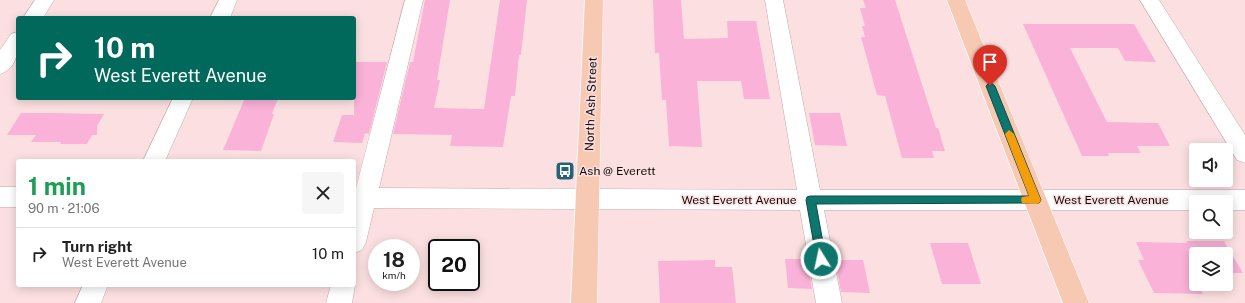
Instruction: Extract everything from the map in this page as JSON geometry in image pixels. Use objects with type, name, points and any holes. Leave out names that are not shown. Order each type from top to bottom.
[{"type":"main road","name":"North Ash Street","points":[[584,303],[594,0]]},
{"type":"main road","points":[[956,0],[1076,303]]},
{"type":"street","points":[[34,16],[45,0]]},
{"type":"street","points":[[221,16],[228,0]]},
{"type":"street","points":[[356,224],[359,198],[414,0]]},
{"type":"street","points":[[774,0],[829,303]]},
{"type":"street","points":[[1149,0],[1245,154]]},
{"type":"street","points":[[0,66],[16,42]]},
{"type":"street","points":[[155,159],[182,100]]},
{"type":"street","points":[[0,197],[16,197]]},
{"type":"street","name":"West Everett Avenue","points":[[359,198],[588,200],[1245,200]]},
{"type":"street","points":[[88,303],[95,287]]},
{"type":"street","points":[[339,303],[343,287]]},
{"type":"building","points":[[425,0],[450,0],[437,80],[440,80],[434,108],[484,109],[500,0],[527,0],[515,96],[511,96],[503,147],[450,146],[452,135],[393,134],[410,62],[413,62]]},
{"type":"building","points":[[653,0],[681,0],[684,39],[728,38],[727,21],[756,21],[770,99],[744,99],[741,81],[697,81],[702,147],[669,146],[666,100],[662,100],[659,53],[655,53]]},
{"type":"building","points":[[863,0],[895,0],[936,128],[938,128],[945,151],[932,151],[934,158],[902,158],[885,96],[877,95],[861,37],[865,37],[862,26],[865,26],[860,8],[866,8]]},
{"type":"building","points":[[1023,24],[1134,24],[1156,62],[1125,61],[1118,48],[1070,48],[1107,122],[1158,123],[1170,146],[1137,146],[1141,153],[1108,153],[1109,156],[1082,156]]},
{"type":"building","points":[[356,62],[387,62],[369,134],[365,133],[362,143],[333,142],[342,115],[354,115],[354,100],[356,100]]},
{"type":"building","points":[[244,100],[277,100],[261,151],[223,150]]},
{"type":"building","points":[[21,113],[104,114],[97,126],[97,135],[92,135],[87,144],[60,144],[61,142],[31,142],[36,135],[7,135]]},
{"type":"building","points":[[809,113],[840,113],[847,146],[815,145]]},
{"type":"building","points":[[1186,241],[1224,241],[1228,247],[1189,247],[1189,291],[1202,291],[1203,294],[1154,293],[1138,260],[1144,260],[1136,242],[1187,243]]},
{"type":"building","points":[[930,243],[968,243],[981,284],[942,284]]},
{"type":"building","points":[[1233,256],[1243,273],[1233,273]]},
{"type":"building","points":[[785,259],[807,259],[812,289],[788,288]]},
{"type":"building","points":[[715,260],[715,267],[732,267],[736,303],[660,303],[658,261]]},
{"type":"building","points":[[835,260],[863,260],[870,293],[841,292]]},
{"type":"slow traffic","points":[[1009,134],[1036,200],[1026,200]]},
{"type":"place","name":"Ash @ Everett","points":[[565,171]]},
{"type":"route","points":[[821,259],[810,200],[1036,200],[990,86]]}]
